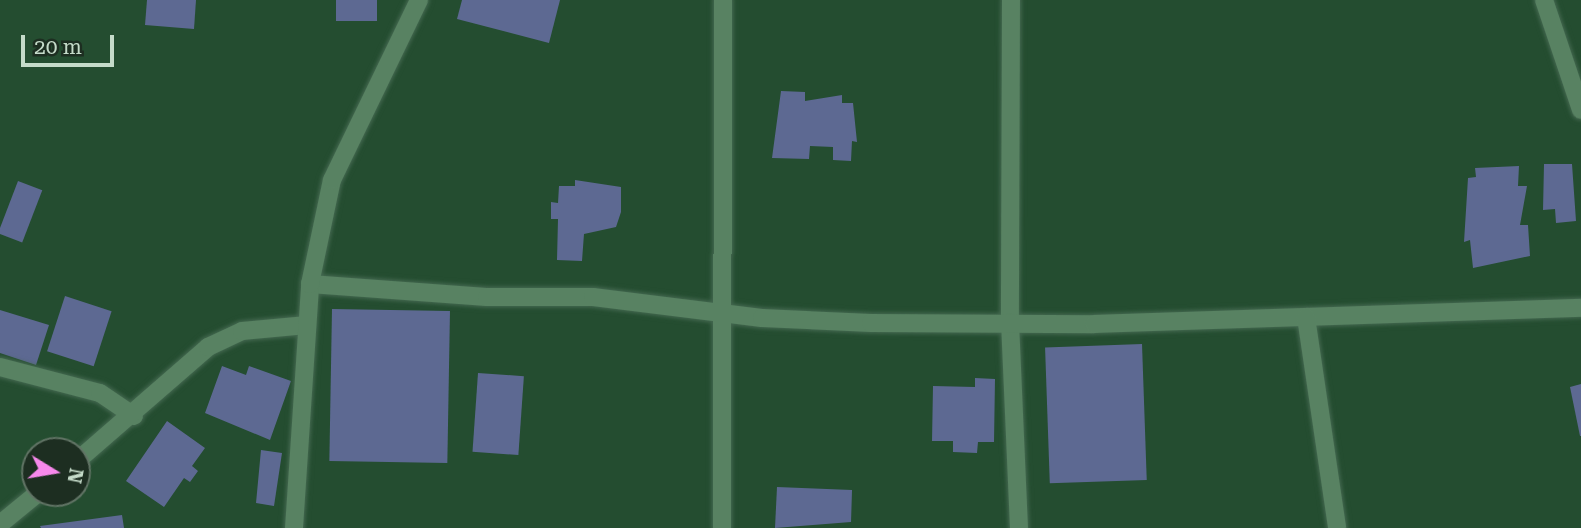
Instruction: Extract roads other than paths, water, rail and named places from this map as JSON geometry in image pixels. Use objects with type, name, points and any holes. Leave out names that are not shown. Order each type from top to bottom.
[{"type":"street","points":[[295,528],[310,284],[332,180],[419,0]]},
{"type":"street","points":[[722,528],[720,310],[723,0]]},
{"type":"street","points":[[1010,0],[1010,322],[1019,528]]},
{"type":"street","points":[[1544,0],[1581,110]]},
{"type":"street","points":[[310,284],[488,297],[593,297],[871,323],[1306,317],[1581,308]]},
{"type":"street","points":[[1306,317],[1337,528]]},
{"type":"street","points":[[91,450],[134,416],[208,347],[242,331],[307,325]]},
{"type":"street","points":[[0,367],[100,393],[134,416]]},
{"type":"street","points":[[0,524],[21,507]]}]
